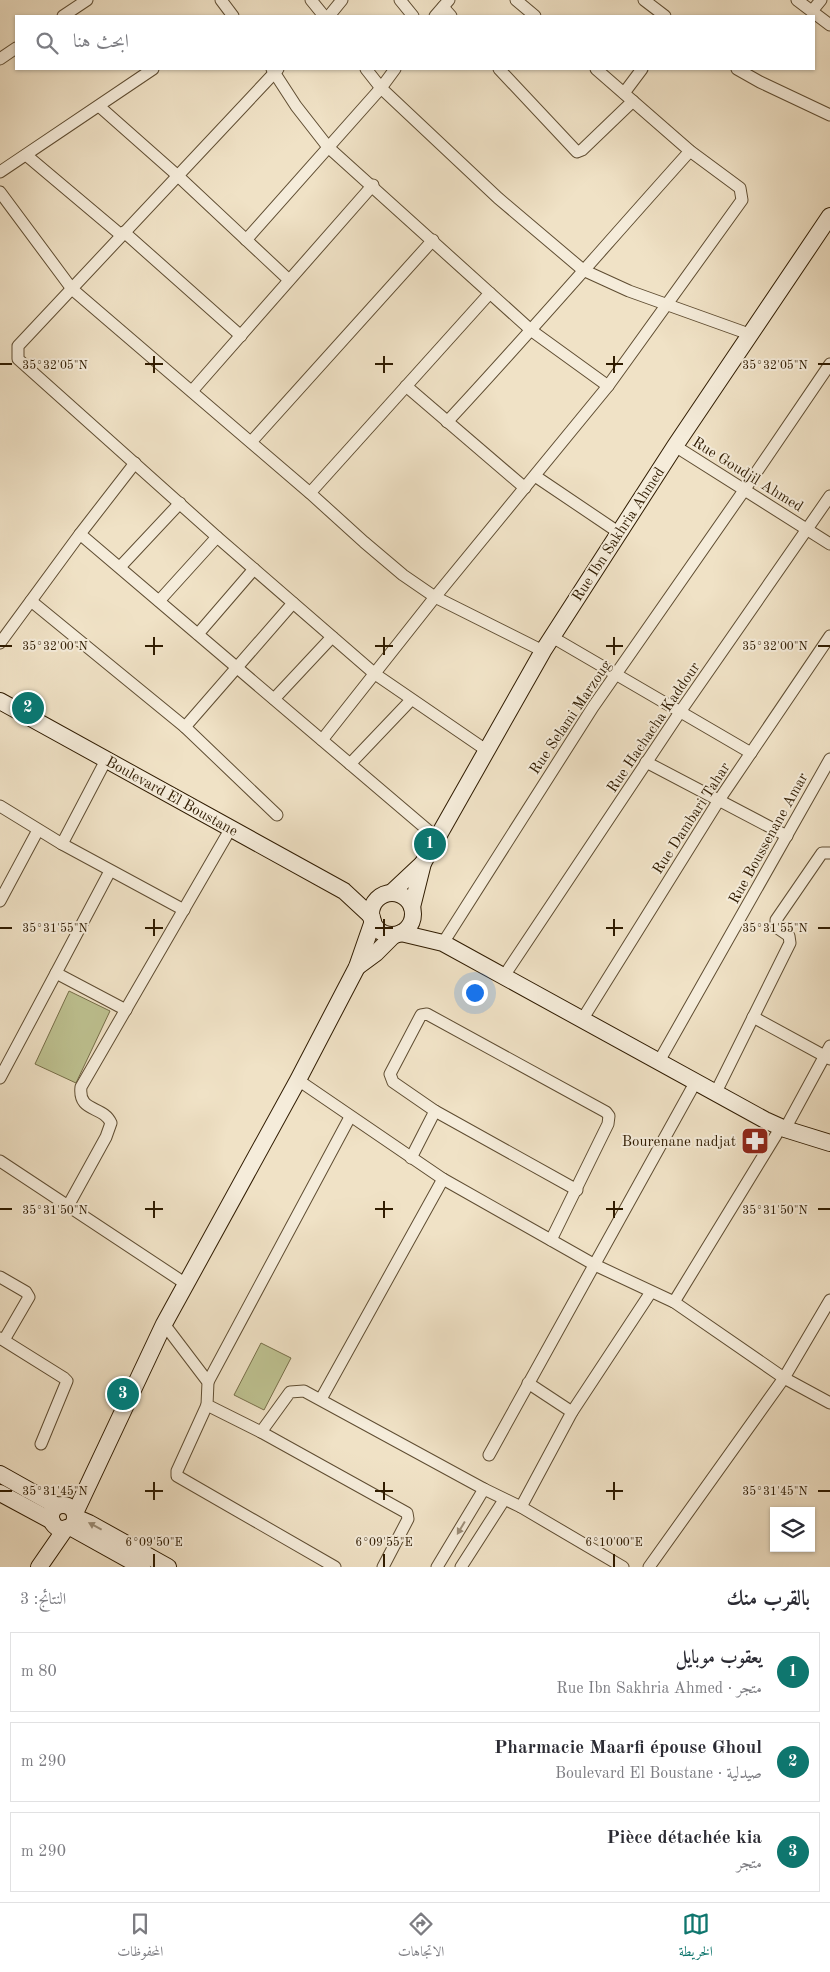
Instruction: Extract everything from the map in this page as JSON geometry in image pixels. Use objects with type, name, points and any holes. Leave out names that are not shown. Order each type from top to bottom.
[{"type":"main road","name":"Rue Ibn Sakhria Ahmed","points":[[423,863],[548,644],[618,532],[749,334],[830,216]]},
{"type":"main road","name":"Boulevard El Boustane","points":[[1,704],[344,890]]},
{"type":"main road","points":[[40,1566],[48,1536],[64,1518],[90,1479],[164,1324],[298,1080],[357,967],[372,919],[372,907],[378,899],[388,894],[423,863]]},
{"type":"main road","points":[[357,967],[409,927],[423,863]]},
{"type":"main road","points":[[344,890],[399,894],[405,897],[413,910],[441,942]]},
{"type":"main road","points":[[344,890],[372,919],[380,931],[441,942],[715,1094],[783,1128],[830,1143]]},
{"type":"main road","points":[[0,1474],[33,1491],[64,1518],[142,1567]]},
{"type":"main road","points":[[0,1493],[64,1518],[89,1523],[168,1567]]},
{"type":"street","points":[[64,15],[87,0]]},
{"type":"street","points":[[221,0],[230,15]]},
{"type":"street","points":[[311,0],[323,15]]},
{"type":"street","points":[[330,15],[342,0]]},
{"type":"street","points":[[400,0],[412,15]]},
{"type":"street","points":[[516,0],[534,15]]},
{"type":"street","points":[[644,0],[664,15]]},
{"type":"street","points":[[797,0],[830,24]]},
{"type":"street","points":[[812,12],[821,0]]},
{"type":"street","points":[[436,15],[446,4]]},
{"type":"street","points":[[0,59],[15,49]]},
{"type":"street","points":[[0,172],[100,107],[152,70]]},
{"type":"street","points":[[486,750],[375,674],[332,637],[18,359],[18,346],[275,70],[296,106],[328,146],[532,331],[608,386]]},
{"type":"street","points":[[367,70],[381,88],[498,198],[583,270],[621,288],[749,334]]},
{"type":"street","points":[[246,240],[381,88],[394,70]]},
{"type":"street","points":[[500,70],[577,152],[582,150],[628,97],[642,70]]},
{"type":"street","points":[[322,740],[608,386],[742,200],[740,188],[690,151],[597,70]]},
{"type":"street","points":[[739,70],[830,115]]},
{"type":"street","points":[[100,107],[178,176],[289,280]]},
{"type":"street","points":[[447,422],[532,331],[583,270],[690,151]]},
{"type":"street","points":[[26,155],[123,233],[241,336]]},
{"type":"street","points":[[192,392],[372,186]]},
{"type":"street","points":[[0,192],[72,290],[251,442],[402,575],[435,598],[548,644],[616,675],[751,753]]},
{"type":"street","points":[[251,442],[433,240]]},
{"type":"street","points":[[310,493],[490,293]]},
{"type":"street","name":"Rue Selami Marzoug","points":[[441,942],[570,742],[746,489],[826,379],[830,364]]},
{"type":"street","points":[[406,386],[525,488]]},
{"type":"street","name":"Rue Goudjil Ahmed","points":[[674,446],[746,489],[830,544]]},
{"type":"street","points":[[0,643],[80,534],[136,464]]},
{"type":"street","points":[[535,476],[618,532]]},
{"type":"street","name":"Rue Hachacha Kaddour","points":[[504,976],[646,762],[830,496]]},
{"type":"street","points":[[120,568],[180,503]]},
{"type":"street","points":[[80,534],[437,838]]},
{"type":"street","points":[[159,601],[217,537]]},
{"type":"street","points":[[198,634],[254,569]]},
{"type":"street","points":[[31,601],[185,727],[277,815]]},
{"type":"street","points":[[185,727],[293,603]]},
{"type":"street","name":"Rue Dambari Tahar","points":[[582,1020],[719,800],[830,636]]},
{"type":"street","points":[[274,700],[332,637]]},
{"type":"street","points":[[350,764],[412,700]]},
{"type":"street","name":"Rue Boussenane Amar","points":[[658,1063],[830,759]]},
{"type":"street","points":[[62,844],[106,760]]},
{"type":"street","points":[[646,762],[787,836]]},
{"type":"street","points":[[0,806],[62,844],[184,910]]},
{"type":"street","points":[[68,1206],[106,1137],[111,1124],[107,1117],[86,1105],[81,1099],[81,1087],[232,828]]},
{"type":"street","points":[[0,901],[38,830]]},
{"type":"street","points":[[715,1094],[790,943],[789,936],[776,927],[776,920],[822,853],[830,853]]},
{"type":"street","points":[[2,1071],[110,871]]},
{"type":"street","points":[[56,974],[126,1010]]},
{"type":"street","points":[[551,1240],[577,1190],[608,1124],[608,1114],[432,1015],[421,1015],[391,1072],[390,1077],[393,1082],[435,1111],[577,1190]]},
{"type":"street","points":[[674,1302],[828,1054],[753,1018]]},
{"type":"street","points":[[298,1080],[443,1179],[596,1265],[674,1302],[784,1378],[830,1403]]},
{"type":"street","points":[[489,1456],[695,1083]]},
{"type":"street","points":[[411,1158],[435,1111]]},
{"type":"street","points":[[335,1567],[177,1476],[177,1471],[207,1405],[208,1382],[350,1117]]},
{"type":"street","points":[[0,1160],[186,1284]]},
{"type":"street","points":[[321,1400],[443,1179]]},
{"type":"street","points":[[0,1277],[26,1292],[29,1298],[2,1339],[67,1381],[41,1444]]},
{"type":"street","points":[[521,1507],[572,1412],[651,1292]]},
{"type":"street","points":[[648,1567],[784,1378],[830,1300]]},
{"type":"street","points":[[164,1324],[208,1382]]},
{"type":"street","points":[[528,1383],[572,1412]]},
{"type":"street","points":[[261,1432],[290,1392],[304,1391],[504,1500],[521,1507],[623,1567]]},
{"type":"street","points":[[207,1405],[261,1432],[407,1513],[408,1519],[383,1567]]},
{"type":"street","points":[[437,1567],[484,1489]]},
{"type":"street","points":[[461,1567],[504,1500]]},
{"type":"green space","points":[[69,991],[110,1011],[76,1083],[35,1064]]},
{"type":"green space","points":[[261,1343],[291,1358],[264,1410],[234,1395]]},
{"type":"place","name":"Pharmacie Maarfi épouse Ghoul","points":[[28,708]]},
{"type":"place","name":"يعقوب موبايل","points":[[430,844]]},
{"type":"place","name":"Bourenane nadjat","points":[[755,1141]]},
{"type":"place","name":"Pièce détachée kia","points":[[123,1394]]}]
